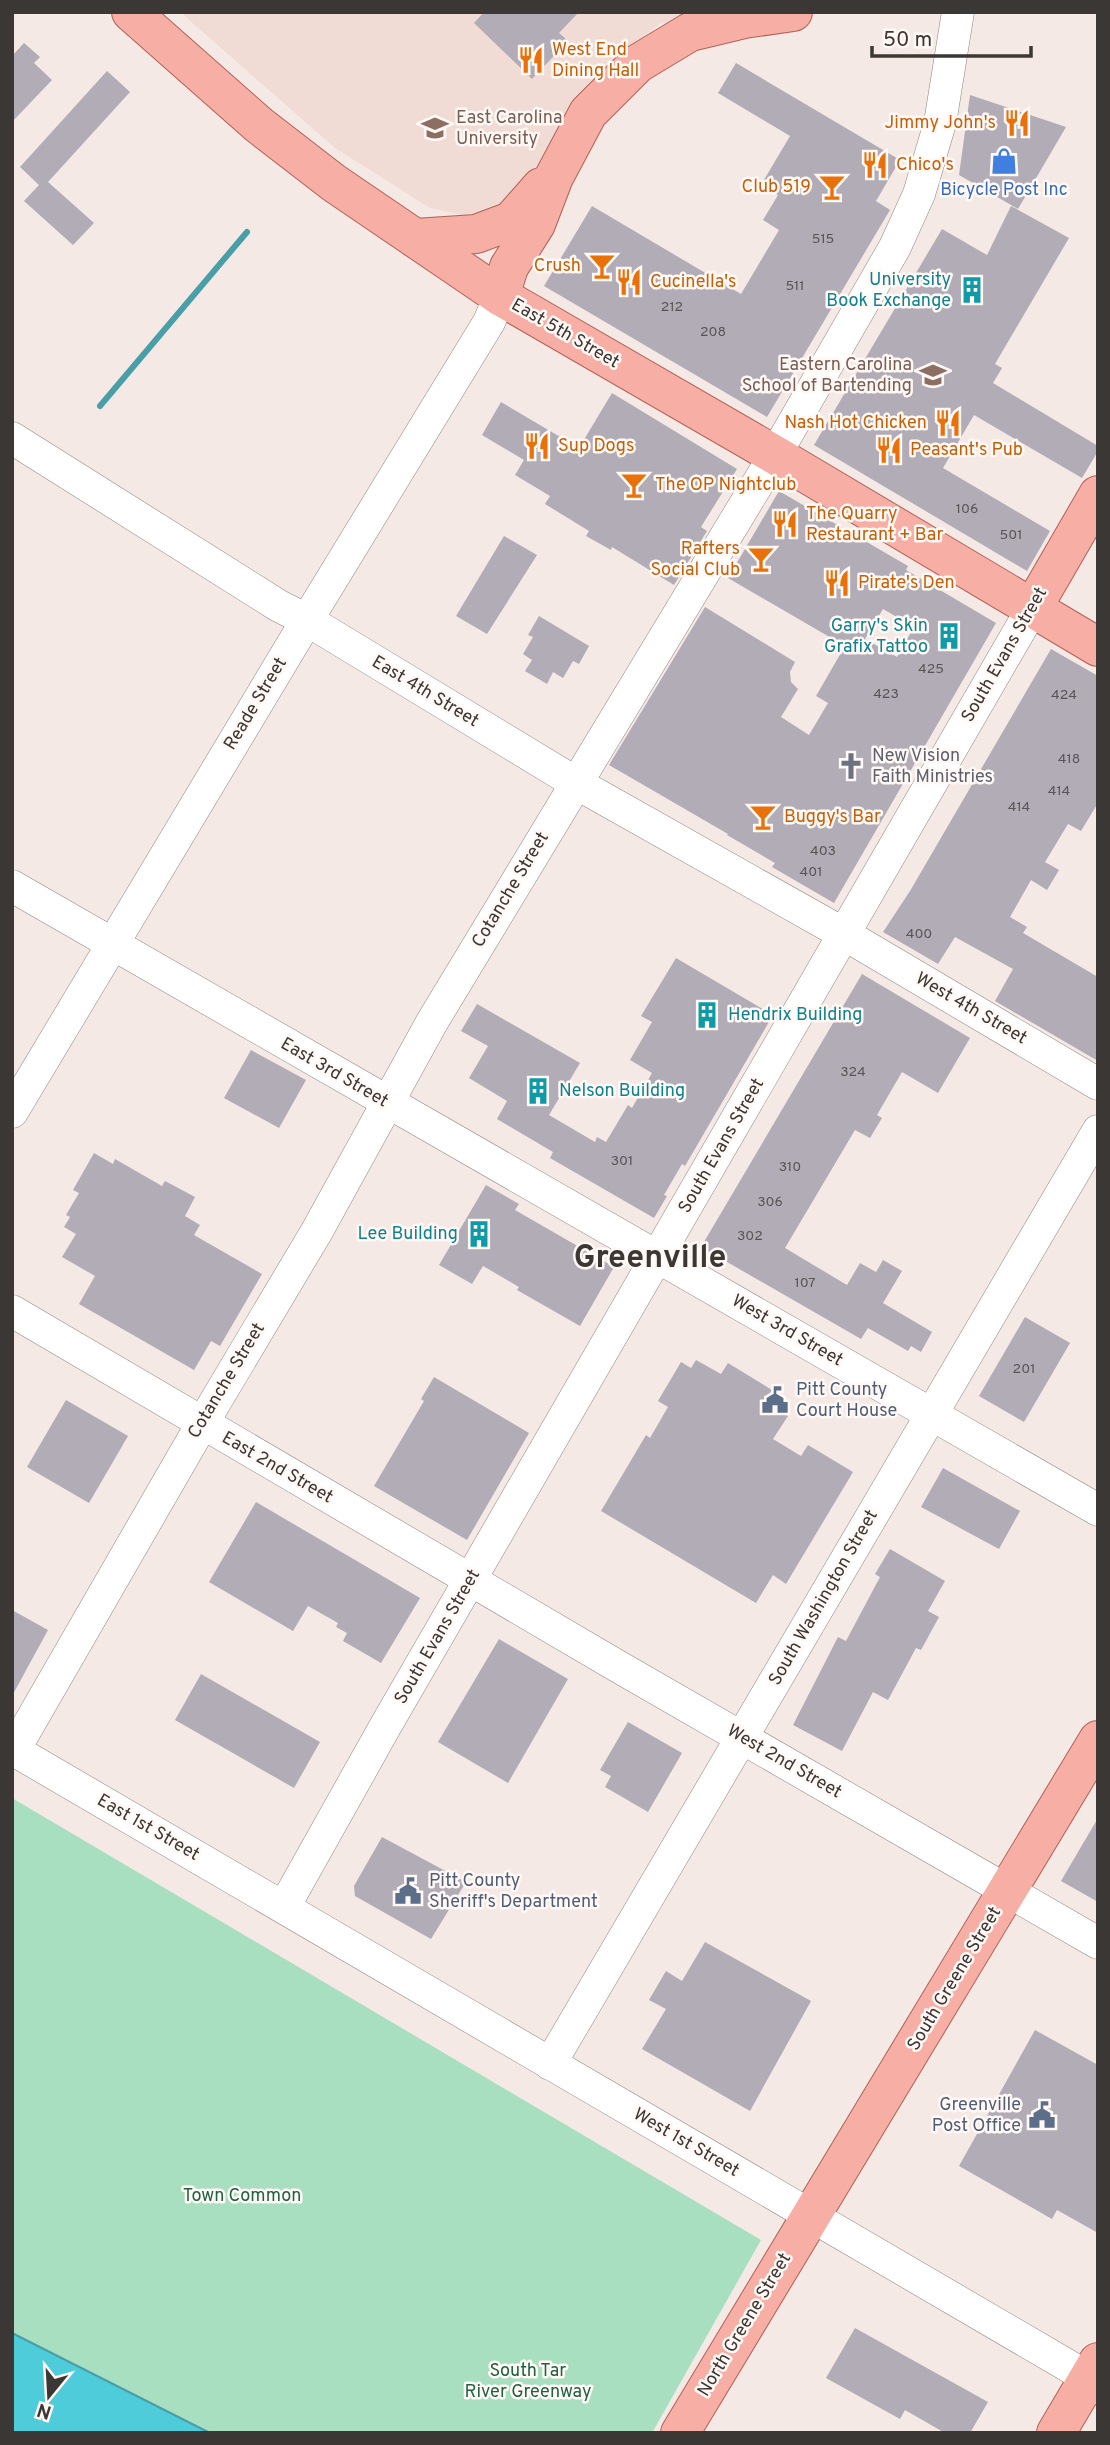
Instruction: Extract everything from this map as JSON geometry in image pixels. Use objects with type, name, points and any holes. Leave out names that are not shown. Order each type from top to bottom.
[{"type":"main road","name":"East 5th Street","points":[[131,12],[259,125],[334,183],[500,296],[775,455],[1098,648]]},
{"type":"main road","points":[[500,296],[509,267],[536,224],[554,177],[588,113],[637,64],[690,32],[744,19],[793,12]]},
{"type":"main road","points":[[415,238],[475,234],[511,221],[534,193],[554,177]]},
{"type":"main road","name":"South Evans Street","points":[[1032,609],[1098,495]]},
{"type":"main road","name":"South Greene Street","points":[[811,2217],[1098,1740]]},
{"type":"main road","name":"North Greene Street","points":[[680,2433],[811,2217]]},
{"type":"main road","points":[[1056,2433],[1095,2377]]},
{"type":"street","name":"Cotanche Street","points":[[13,1750],[310,1242],[432,1022],[775,455],[895,247],[919,194],[940,123],[958,12]]},
{"type":"street","name":"Reade Street","points":[[12,1112],[489,322],[500,296]]},
{"type":"street","name":"East 4th Street","points":[[12,439],[279,606],[307,620],[576,783],[844,934]]},
{"type":"street","name":"South Evans Street","points":[[284,1907],[1032,609]]},
{"type":"street","name":"East 3rd Street","points":[[12,887],[657,1257]]},
{"type":"street","name":"West 4th Street","points":[[844,934],[1098,1084]]},
{"type":"street","name":"South Washington Street","points":[[550,2064],[1098,1131]]},
{"type":"street","name":"West 3rd Street","points":[[657,1257],[1098,1510]]},
{"type":"street","name":"East 2nd Street","points":[[12,1311],[471,1580]]},
{"type":"street","name":"West 2nd Street","points":[[471,1580],[1098,1943]]},
{"type":"street","name":"East 1st Street","points":[[13,1750],[284,1907]]},
{"type":"street","name":"West 1st Street","points":[[284,1907],[811,2217],[1095,2377]]},
{"type":"shaded area","name":"East Carolina University","points":[[180,12],[701,12],[660,24],[609,62],[568,108],[539,163],[518,192],[498,208],[464,215],[430,208],[335,148]]},
{"type":"green space","name":"Town Common","points":[[12,1798],[761,2240],[652,2433],[210,2433],[12,2333]]},
{"type":"water","points":[[12,2333],[210,2433],[12,2433]]},
{"type":"building","name":"West End Dining Hall","points":[[484,12],[579,12],[559,33],[568,41],[532,79],[474,23]]},
{"type":"building","points":[[24,43],[40,57],[34,63],[52,80],[12,122],[12,56]]},
{"type":"building","points":[[736,63],[900,160],[876,201],[890,210],[767,417],[544,286],[592,206],[741,294],[779,230],[763,220],[778,195],[761,185],[790,136],[718,93]]},
{"type":"building","points":[[107,71],[130,92],[48,182],[94,223],[73,245],[24,201],[39,185],[20,167]]},
{"type":"building","name":"Bicycle Post Inc","points":[[970,95],[1066,127],[1018,209],[959,175]]},
{"type":"building","points":[[1011,206],[1069,238],[995,364],[1002,368],[993,383],[1098,446],[1098,451],[1082,478],[974,415],[943,468],[1050,531],[1027,571],[814,445],[942,229],[987,255]]},
{"type":"building","points":[[612,393],[737,469],[701,527],[707,531],[674,585],[612,547],[611,550],[586,536],[589,531],[545,504],[550,496],[515,475],[524,460],[482,435],[501,402],[579,448]]},
{"type":"building","points":[[779,491],[908,566],[906,570],[996,623],[834,903],[772,867],[775,863],[728,834],[609,765],[705,607],[795,662],[790,672],[791,682],[798,689],[781,717],[809,735],[828,703],[816,696],[845,646],[728,578]],"holes":[[[883,609],[914,627],[897,657],[865,639]]]},
{"type":"building","points":[[504,536],[537,555],[487,634],[456,616]]},
{"type":"building","points":[[539,616],[589,646],[579,664],[573,661],[563,678],[553,672],[547,684],[525,671],[532,660],[523,654],[533,637],[528,635]]},
{"type":"building","points":[[1051,649],[1098,676],[1098,803],[1081,831],[1068,824],[1045,862],[1059,870],[1047,890],[1031,880],[1010,917],[1027,927],[1023,933],[1098,977],[1098,1061],[995,1001],[1013,969],[955,937],[938,964],[883,932],[910,891]]},
{"type":"building","points":[[676,958],[773,1015],[685,1166],[682,1164],[654,1218],[550,1158],[553,1152],[497,1119],[507,1101],[469,1078],[488,1046],[461,1031],[477,1004],[580,1063],[549,1115],[595,1142],[597,1137],[606,1142],[628,1105],[632,1108],[652,1073],[630,1060],[652,1022],[641,1016]]},
{"type":"building","points":[[862,974],[970,1038],[938,1093],[902,1072],[877,1115],[882,1118],[870,1138],[855,1130],[785,1248],[847,1285],[860,1263],[876,1272],[883,1260],[902,1271],[883,1303],[932,1332],[921,1352],[911,1346],[908,1351],[868,1328],[861,1339],[701,1247]]},
{"type":"building","points":[[251,1050],[306,1080],[279,1128],[224,1098]]},
{"type":"building","points":[[94,1153],[113,1164],[115,1159],[162,1186],[165,1181],[195,1197],[185,1216],[200,1225],[194,1235],[262,1274],[220,1346],[211,1341],[194,1370],[79,1304],[95,1276],[62,1257],[76,1234],[64,1227],[70,1217],[66,1215],[79,1193],[73,1190]]},
{"type":"building","points":[[486,1185],[519,1204],[515,1210],[614,1267],[580,1326],[517,1290],[519,1287],[483,1266],[472,1284],[439,1265]]},
{"type":"building","points":[[1025,1317],[1070,1343],[1024,1422],[979,1396]]},
{"type":"building","points":[[696,1360],[721,1374],[728,1363],[772,1390],[764,1402],[788,1416],[773,1439],[801,1456],[808,1445],[853,1472],[786,1584],[773,1575],[756,1603],[601,1511],[646,1435],[650,1438],[668,1407],[658,1401],[681,1362],[691,1368]]},
{"type":"building","points":[[434,1377],[529,1433],[467,1540],[374,1486],[424,1401],[421,1399]]},
{"type":"building","points":[[66,1400],[128,1436],[89,1503],[27,1467]]},
{"type":"building","points":[[943,1468],[1020,1511],[999,1549],[921,1507]]},
{"type":"building","points":[[256,1502],[420,1598],[381,1663],[343,1641],[347,1633],[336,1627],[338,1623],[308,1606],[293,1631],[209,1582]]},
{"type":"building","points":[[890,1549],[945,1581],[928,1611],[939,1617],[921,1650],[916,1648],[888,1700],[873,1692],[842,1751],[793,1725],[838,1637],[846,1641],[880,1577],[875,1574]]},
{"type":"building","points":[[12,1610],[48,1630],[12,1696]]},
{"type":"building","points":[[499,1639],[568,1679],[508,1783],[438,1742]]},
{"type":"building","points":[[201,1674],[320,1742],[294,1788],[175,1720]]},
{"type":"building","points":[[628,1722],[682,1753],[648,1812],[605,1787],[611,1776],[600,1770]]},
{"type":"building","points":[[1098,1818],[1098,1902],[1061,1881]]},
{"type":"building","name":"Pitt County Sheriff's Department","points":[[382,1837],[466,1882],[431,1939],[355,1896],[354,1886]]},
{"type":"building","points":[[705,1942],[811,2001],[750,2111],[642,2049],[666,2009],[649,2000],[666,1971],[682,1981]]},
{"type":"building","name":"Greenville Post Office","points":[[1035,2030],[1098,2065],[1098,2233],[1057,2210],[1052,2219],[959,2166]]},
{"type":"building","points":[[855,2328],[988,2402],[970,2433],[945,2433],[905,2410],[900,2419],[826,2378]]},
{"type":"waterway","points":[[100,406],[247,232]]},
{"type":"place","name":"West End Dining Hall","points":[[531,60]]},
{"type":"place","name":"Jimmy John's","points":[[1017,123]]},
{"type":"place","name":"East Carolina University","points":[[435,128]]},
{"type":"place","name":"Bicycle Post Inc","points":[[1004,161]]},
{"type":"place","name":"Chico's","points":[[875,165]]},
{"type":"place","name":"Club 519","points":[[832,187]]},
{"type":"place","name":"Crush","points":[[602,266]]},
{"type":"place","name":"Cucinella's","points":[[629,282]]},
{"type":"place","name":"University Book Exchange","points":[[972,290]]},
{"type":"place","name":"Eastern Carolina School of Bartending","points":[[933,375]]},
{"type":"place","name":"Nash Hot Chicken","points":[[948,423]]},
{"type":"place","name":"Sup Dogs","points":[[537,446]]},
{"type":"place","name":"Peasant's Pub","points":[[889,450]]},
{"type":"place","name":"The OP Nightclub","points":[[634,485]]},
{"type":"place","name":"The Quarry Restaurant + Bar","points":[[785,524]]},
{"type":"place","name":"Rafters Social Club","points":[[761,559]]},
{"type":"place","name":"Pirate's Den","points":[[837,583]]},
{"type":"place","name":"Garry's Skin Grafix Tattoo","points":[[949,636]]},
{"type":"place","name":"New Vision Faith Ministries","points":[[851,766]]},
{"type":"place","name":"Buggy's Bar","points":[[763,817]]},
{"type":"place","name":"Hendrix Building","points":[[707,1015]]},
{"type":"place","name":"Nelson Building","points":[[538,1091]]},
{"type":"place","name":"Lee Building","points":[[479,1234]]},
{"type":"place","name":"Pitt County Court House","points":[[775,1400]]},
{"type":"place","name":"Pitt County Sheriff's Department","points":[[408,1891]]},
{"type":"place","name":"Greenville Post Office","points":[[1042,2115]]},
{"type":"district","name":"Greenville","points":[[650,1259]]},
{"type":"park label","name":"South Tar River Greenway","points":[[528,2381]]}]
